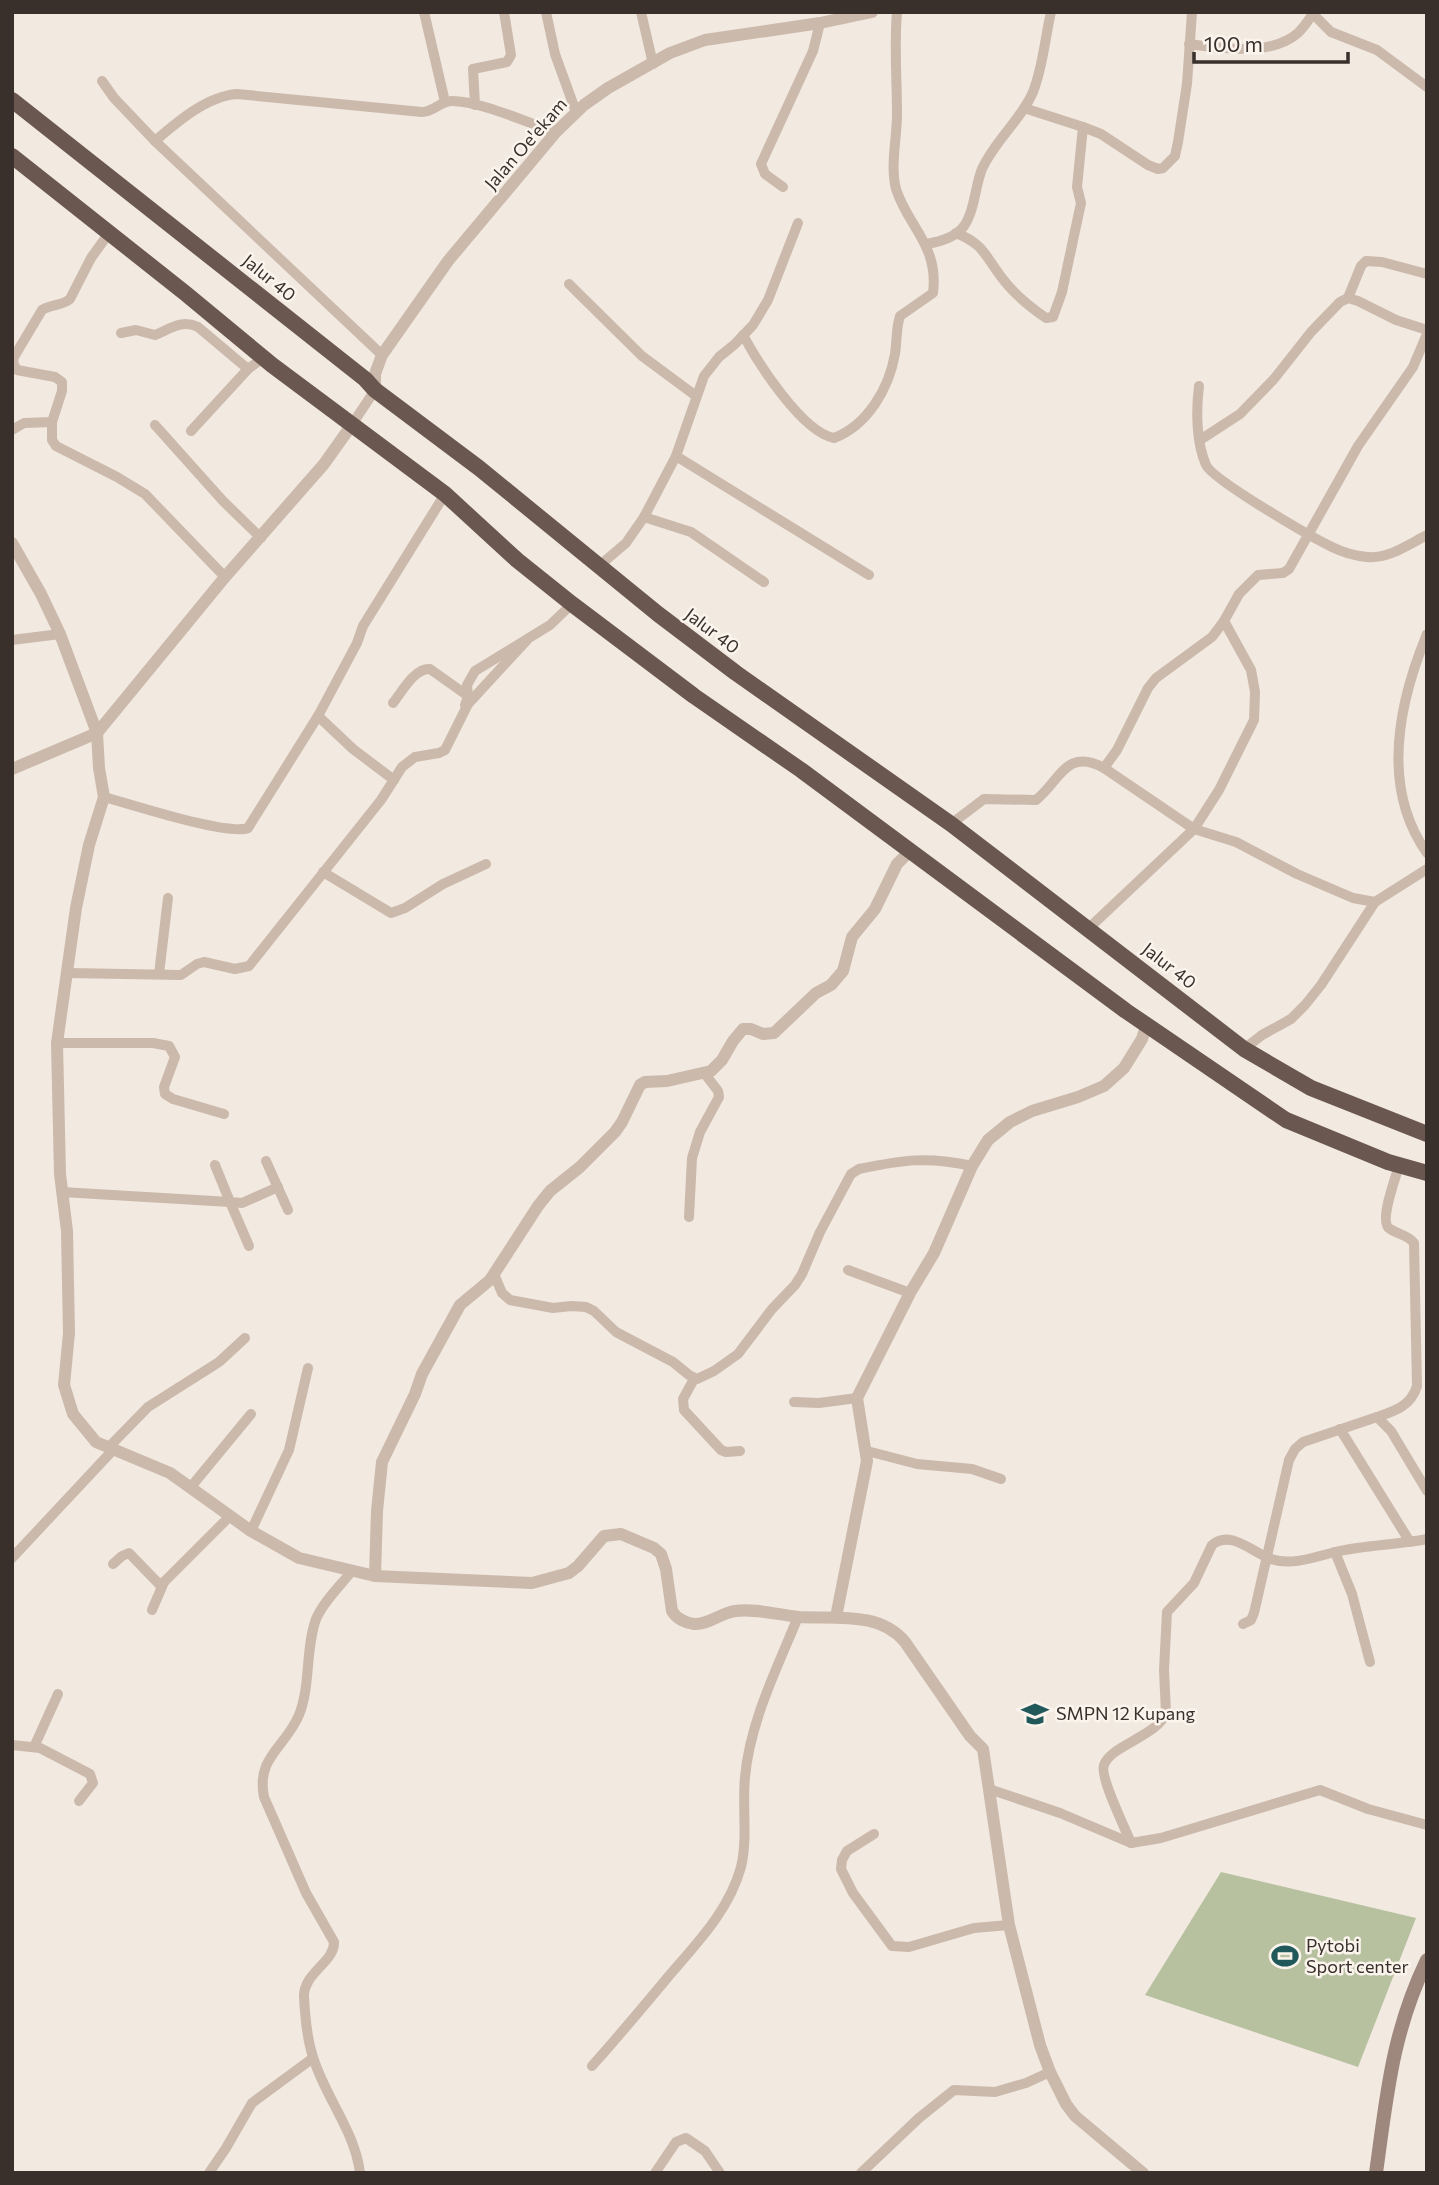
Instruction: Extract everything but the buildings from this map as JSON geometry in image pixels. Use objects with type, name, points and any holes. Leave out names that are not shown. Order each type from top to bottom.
[{"type":"highway","name":"Jalur 40","points":[[12,100],[243,281],[365,379],[375,390],[479,468],[736,673],[951,824],[1244,1049],[1311,1088],[1427,1134]]},
{"type":"highway","points":[[12,156],[263,358],[445,494],[517,560],[572,604],[1126,1011],[1286,1119],[1399,1165],[1427,1173]]},
{"type":"main road","points":[[1376,2173],[1388,2077],[1400,2028],[1420,1990],[1427,1960]]},
{"type":"street","points":[[425,12],[445,102]]},
{"type":"street","points":[[475,105],[473,69],[507,62],[511,55],[504,12]]},
{"type":"street","points":[[546,12],[555,54],[576,112]]},
{"type":"street","points":[[641,12],[653,64]]},
{"type":"street","name":"Jalan Oe'ekam","points":[[375,390],[375,374],[383,355],[448,261],[556,132],[576,112],[608,88],[682,48],[705,40],[820,23],[872,12]]},
{"type":"street","points":[[743,335],[769,378],[791,404],[815,428],[828,437],[838,437],[859,422],[885,389],[891,374],[900,316],[933,293],[933,272],[926,244],[903,206],[894,178],[897,113],[894,51],[897,12]]},
{"type":"street","points":[[926,244],[956,233],[966,223],[982,170],[998,141],[1033,92],[1051,12]]},
{"type":"street","points":[[1024,108],[1101,134],[1158,169],[1168,164],[1175,156],[1178,142],[1192,12]]},
{"type":"street","points":[[1189,44],[1228,49],[1266,47],[1297,34],[1311,14],[1331,32],[1377,50],[1427,87]]},
{"type":"street","points":[[783,187],[765,174],[761,164],[813,51],[820,23]]},
{"type":"street","points":[[103,81],[114,98],[155,141],[383,355]]},
{"type":"street","points":[[155,141],[189,114],[220,97],[232,94],[422,112],[430,111],[445,102],[455,101],[556,132]]},
{"type":"street","points":[[956,233],[971,239],[982,248],[1002,278],[1029,307],[1046,318],[1053,317],[1059,303],[1081,203],[1077,187],[1083,127]]},
{"type":"street","points":[[599,566],[626,543],[644,517],[676,456],[696,396],[709,367],[753,325],[768,300],[798,223]]},
{"type":"street","points":[[109,233],[91,258],[70,299],[42,310],[14,358],[15,367],[22,372],[55,377],[62,382],[62,391],[51,422],[52,440],[56,446],[117,477],[145,495],[225,577]]},
{"type":"street","points":[[1200,440],[1240,414],[1274,379],[1311,332],[1340,302],[1348,298],[1361,266],[1366,261],[1382,262],[1427,274]]},
{"type":"street","points":[[569,284],[642,356],[696,396]]},
{"type":"street","points":[[1104,768],[1118,750],[1148,688],[1162,673],[1212,637],[1239,594],[1258,575],[1283,573],[1289,569],[1358,446],[1413,367],[1427,332],[1348,298]]},
{"type":"street","points":[[121,333],[136,330],[155,335],[178,324],[191,323],[248,369]]},
{"type":"street","points":[[191,431],[248,369],[263,358]]},
{"type":"street","points":[[1199,386],[1197,402],[1200,440],[1206,467],[1215,476],[1333,548],[1351,554],[1374,558],[1384,556],[1427,535]]},
{"type":"street","points":[[12,769],[97,733],[225,577],[324,464],[375,390]]},
{"type":"street","points":[[12,430],[24,423],[51,422]]},
{"type":"street","points":[[155,425],[223,501],[261,538]]},
{"type":"street","points":[[676,456],[869,575]]},
{"type":"street","points":[[104,797],[198,822],[245,830],[318,716],[357,643],[363,626],[445,494]]},
{"type":"street","points":[[644,517],[691,532],[764,582]]},
{"type":"street","points":[[12,543],[60,634],[97,733],[104,797],[89,845],[76,908],[57,1043],[62,1192],[67,1231],[69,1333],[64,1384],[66,1396],[80,1425],[96,1442],[170,1473],[251,1531],[299,1558],[375,1576],[541,1582],[569,1573],[604,1536],[621,1534],[654,1548],[661,1554],[672,1611],[679,1619],[695,1624],[744,1610],[798,1617],[859,1618],[900,1635],[970,1736],[983,1749],[1009,1925],[1040,2045],[1058,2090],[1075,2116],[1143,2173]]},
{"type":"street","points":[[458,725],[468,696],[467,685],[474,671],[550,625],[572,604]]},
{"type":"street","points":[[1089,928],[1194,829],[1219,790],[1254,720],[1255,692],[1251,670],[1224,621]]},
{"type":"street","points":[[12,640],[60,634]]},
{"type":"street","points":[[1426,635],[1413,669],[1398,735],[1401,790],[1414,829],[1427,853]]},
{"type":"street","points":[[68,973],[181,975],[204,962],[235,969],[249,966],[381,800],[402,767],[415,757],[445,750],[468,704],[527,640]]},
{"type":"street","points":[[393,703],[419,671],[425,668],[468,696]]},
{"type":"street","points":[[318,716],[353,749],[394,780]]},
{"type":"street","points":[[951,824],[984,799],[1038,799],[1073,762],[1089,761],[1104,768],[1194,829],[1236,842],[1297,874],[1353,898],[1375,902]]},
{"type":"street","points":[[375,1576],[382,1462],[422,1374],[466,1298],[494,1274],[544,1199],[580,1167],[622,1122],[638,1087],[645,1082],[705,1074],[719,1064],[743,1030],[774,1033],[816,993],[831,985],[843,971],[852,937],[875,908],[897,864],[909,852]]},
{"type":"street","points":[[323,873],[391,914],[443,884],[486,864]]},
{"type":"street","points":[[1244,1049],[1291,1019],[1305,1005],[1375,902],[1427,869]]},
{"type":"street","points":[[159,974],[168,898]]},
{"type":"street","points":[[836,1617],[867,1461],[857,1398],[910,1293],[934,1253],[972,1166],[988,1140],[1010,1122],[1032,1111],[1104,1086],[1124,1068],[1142,1039],[1147,1024]]},
{"type":"street","points":[[57,1043],[153,1043],[169,1046],[175,1057],[164,1087],[166,1094],[173,1099],[224,1114]]},
{"type":"street","points":[[689,1217],[692,1158],[700,1132],[719,1097],[718,1091],[705,1074]]},
{"type":"street","points":[[740,1451],[721,1450],[684,1409],[683,1399],[694,1379],[714,1371],[738,1354],[772,1308],[794,1285],[851,1174],[859,1169],[915,1159],[946,1160],[972,1166]]},
{"type":"street","points":[[266,1161],[288,1210]]},
{"type":"street","points":[[215,1165],[249,1246]]},
{"type":"street","points":[[1243,1624],[1251,1620],[1254,1613],[1268,1558],[1283,1478],[1294,1449],[1303,1442],[1404,1406],[1415,1394],[1414,1243],[1406,1236],[1388,1229],[1385,1224],[1385,1214],[1399,1165]]},
{"type":"street","points":[[62,1192],[242,1203],[278,1187]]},
{"type":"street","points":[[848,1270],[910,1293]]},
{"type":"street","points":[[494,1274],[502,1293],[510,1300],[553,1308],[586,1307],[594,1311],[615,1332],[673,1362],[694,1379]]},
{"type":"street","points":[[12,1558],[148,1408],[219,1362],[245,1338]]},
{"type":"street","points":[[251,1531],[289,1450],[309,1368]]},
{"type":"street","points":[[794,1402],[819,1403],[857,1398]]},
{"type":"street","points":[[190,1488],[251,1413]]},
{"type":"street","points":[[1377,1417],[1391,1431],[1410,1459],[1427,1491]]},
{"type":"street","points":[[1340,1429],[1410,1542]]},
{"type":"street","points":[[867,1451],[918,1464],[972,1469],[1001,1479]]},
{"type":"street","points":[[152,1609],[164,1582],[230,1516]]},
{"type":"street","points":[[1131,1843],[1102,1770],[1116,1752],[1157,1725],[1166,1713],[1164,1658],[1167,1612],[1194,1583],[1212,1545],[1217,1540],[1224,1539],[1268,1558],[1282,1561],[1311,1559],[1335,1552],[1427,1539]]},
{"type":"street","points":[[1335,1552],[1352,1594],[1370,1662]]},
{"type":"street","points":[[114,1564],[129,1553],[159,1584],[164,1582]]},
{"type":"street","points":[[352,1571],[317,1618],[304,1700],[298,1717],[272,1753],[262,1776],[264,1797],[306,1893],[335,1944],[307,1982],[304,1998],[313,2058],[354,2147],[360,2173]]},
{"type":"street","points":[[592,2066],[698,1944],[718,1916],[734,1886],[744,1848],[745,1778],[749,1752],[772,1677],[798,1617]]},
{"type":"street","points":[[34,1748],[58,1694]]},
{"type":"street","points":[[12,1745],[40,1748],[90,1774],[93,1783],[79,1801]]},
{"type":"street","points":[[989,1789],[1060,1813],[1131,1843],[1161,1838],[1320,1790],[1368,1809],[1427,1825]]},
{"type":"street","points":[[874,1834],[847,1851],[841,1869],[853,1893],[892,1946],[909,1947],[974,1928],[1009,1925]]},
{"type":"street","points":[[209,2173],[252,2102],[313,2058]]},
{"type":"street","points":[[860,2173],[919,2118],[954,2090],[995,2092],[1026,2083],[1050,2072]]},
{"type":"street","points":[[654,2173],[676,2143],[686,2138],[705,2151],[720,2173]]},
{"type":"green space","name":"Pytobi Sport center","points":[[1221,1872],[1416,1918],[1358,2067],[1145,1995]]},
{"type":"place","name":"SMPN 12 Kupang","points":[[1035,1714]]},
{"type":"place","name":"Pytobi Sport center","points":[[1285,1956]]}]
